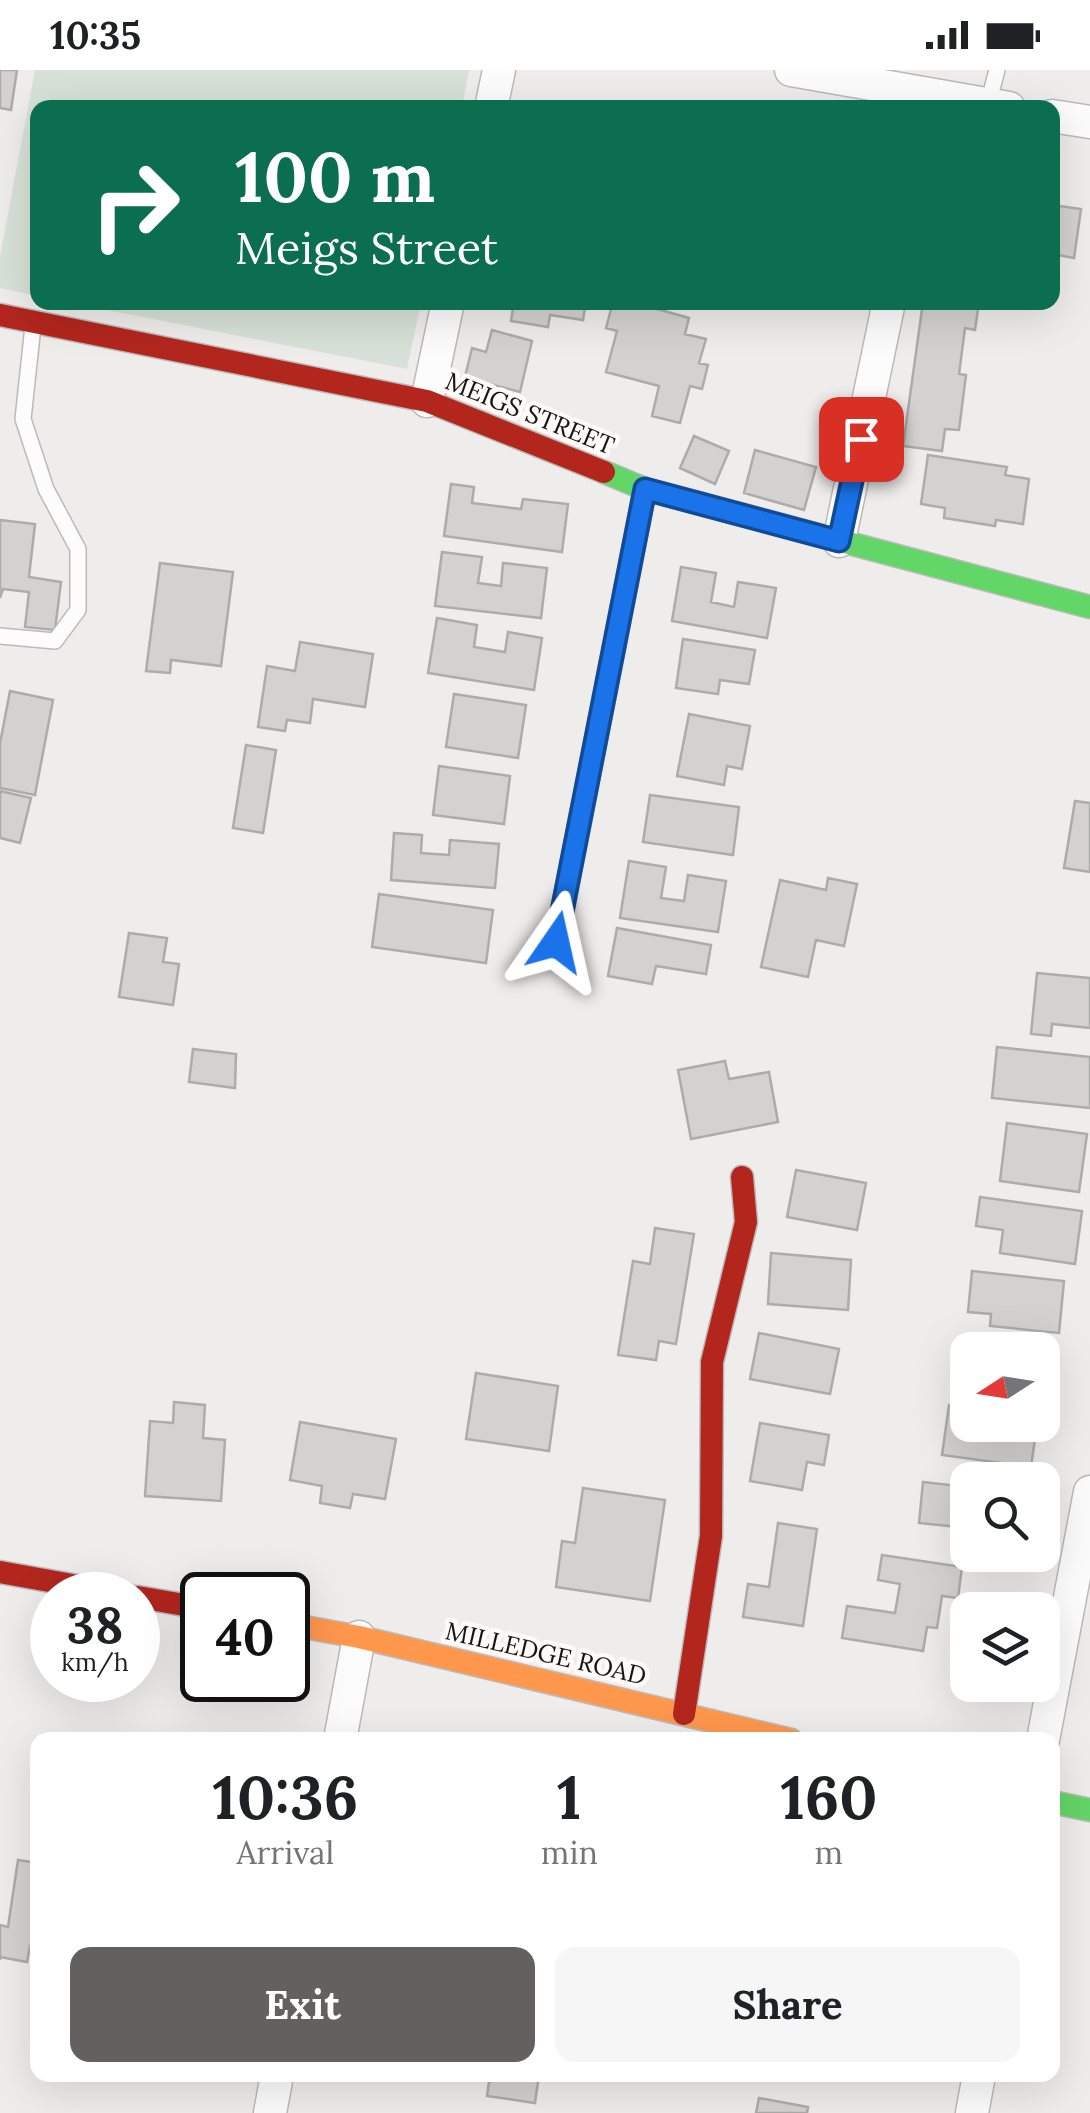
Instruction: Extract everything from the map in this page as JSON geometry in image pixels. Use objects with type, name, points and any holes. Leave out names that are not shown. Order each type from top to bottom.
[{"type":"street","points":[[493,100],[499,70]]},
{"type":"street","points":[[791,70],[849,75],[929,100]]},
{"type":"street","points":[[1060,117],[1090,122]]},
{"type":"street","points":[[426,400],[446,310]]},
{"type":"street","points":[[839,541],[888,310]]},
{"type":"street","name":"MEIGS STREET","points":[[0,315],[426,400],[645,489],[1090,607]]},
{"type":"street","points":[[556,942],[645,489]]},
{"type":"street","points":[[684,1714],[711,1536],[712,1362],[746,1222],[742,1177]]},
{"type":"street","points":[[1045,1732],[1090,1492]]},
{"type":"street","points":[[0,1572],[30,1577]]},
{"type":"street","name":"MILLEDGE ROAD","points":[[310,1628],[758,1732]]},
{"type":"street","points":[[341,1732],[359,1637]]},
{"type":"street","points":[[1060,1804],[1090,1810]]},
{"type":"street","points":[[270,2113],[276,2082]]},
{"type":"street","points":[[972,2113],[978,2082]]},
{"type":"lane","points":[[997,70],[998,100]]},
{"type":"lane","points":[[0,636],[55,641],[78,610],[78,549],[46,490],[23,419],[33,322]]},
{"type":"shaded area","points":[[35,70],[469,70],[463,100],[30,100],[30,294],[0,288],[0,256]]},
{"type":"shaded area","points":[[107,310],[420,310],[407,369]]},
{"type":"building","points":[[0,70],[17,70],[11,110],[0,108]]},
{"type":"building","points":[[1060,206],[1081,209],[1074,258],[1060,255]]},
{"type":"building","points":[[513,310],[585,310],[583,320],[550,315],[548,327],[511,321]]},
{"type":"building","points":[[611,310],[660,310],[689,318],[685,334],[706,339],[699,363],[708,365],[702,389],[690,386],[680,423],[652,416],[659,386],[606,372],[617,331],[606,328]]},
{"type":"building","points":[[922,310],[978,310],[975,330],[965,328],[959,374],[966,375],[959,430],[945,429],[942,451],[903,446]]},
{"type":"building","points":[[492,330],[532,341],[520,392],[490,384],[487,396],[462,389],[472,348],[486,352]]},
{"type":"building","points":[[694,436],[729,451],[715,484],[680,468]]},
{"type":"building","points":[[755,450],[816,467],[804,510],[744,493]]},
{"type":"building","points":[[928,455],[1007,467],[1005,475],[1029,479],[1023,524],[996,520],[995,526],[944,518],[945,508],[921,504]]},
{"type":"building","points":[[451,484],[474,487],[472,503],[521,509],[523,499],[568,504],[562,552],[444,536]]},
{"type":"building","points":[[0,520],[35,524],[29,577],[61,582],[55,630],[25,627],[29,592],[3,589],[0,598]]},
{"type":"building","points":[[442,552],[482,557],[478,583],[501,586],[503,563],[547,568],[541,618],[435,606]]},
{"type":"building","points":[[160,563],[233,572],[221,666],[171,660],[170,673],[146,671]]},
{"type":"building","points":[[681,567],[716,573],[711,602],[734,607],[738,582],[776,588],[767,638],[672,621]]},
{"type":"building","points":[[437,618],[477,625],[474,647],[505,652],[508,632],[542,638],[534,690],[428,673]]},
{"type":"building","points":[[683,639],[755,650],[749,684],[720,680],[718,694],[676,688]]},
{"type":"building","points":[[300,642],[373,654],[365,707],[313,699],[310,723],[287,720],[285,731],[258,727],[267,666],[295,671]]},
{"type":"building","points":[[10,691],[53,700],[35,795],[0,788],[0,743]]},
{"type":"building","points":[[454,694],[526,705],[518,758],[446,747]]},
{"type":"building","points":[[689,714],[750,726],[742,769],[727,766],[724,785],[677,776]]},
{"type":"building","points":[[246,745],[276,750],[263,833],[233,828]]},
{"type":"building","points":[[439,766],[510,776],[504,824],[433,815]]},
{"type":"building","points":[[0,791],[31,798],[20,843],[0,838]]},
{"type":"building","points":[[650,795],[739,807],[733,855],[643,842]]},
{"type":"building","points":[[1075,801],[1090,803],[1090,872],[1064,868]]},
{"type":"building","points":[[394,833],[422,835],[421,853],[449,855],[450,840],[499,844],[495,888],[391,880]]},
{"type":"building","points":[[629,861],[666,867],[661,898],[684,901],[688,875],[726,881],[718,932],[620,918]]},
{"type":"building","points":[[828,878],[857,884],[844,946],[816,940],[808,977],[761,967],[780,880],[826,890]]},
{"type":"building","points":[[379,894],[493,910],[486,963],[372,947]]},
{"type":"building","points":[[617,928],[711,945],[706,974],[656,966],[652,984],[608,976]]},
{"type":"building","points":[[129,933],[167,938],[163,962],[179,964],[173,1005],[119,997]]},
{"type":"building","points":[[1037,973],[1090,978],[1090,1028],[1052,1024],[1051,1036],[1031,1034]]},
{"type":"building","points":[[997,1047],[1090,1057],[1090,1108],[992,1098]]},
{"type":"building","points":[[193,1049],[236,1054],[235,1088],[189,1082]]},
{"type":"building","points":[[725,1061],[729,1079],[769,1072],[778,1122],[691,1139],[678,1070]]},
{"type":"building","points":[[1007,1123],[1087,1134],[1079,1192],[1000,1181]]},
{"type":"building","points":[[796,1170],[866,1183],[857,1230],[787,1217]]},
{"type":"building","points":[[980,1197],[1082,1211],[1075,1264],[1000,1253],[1003,1230],[976,1226]]},
{"type":"building","points":[[655,1228],[694,1234],[676,1344],[659,1341],[656,1360],[618,1355],[633,1261],[650,1264]]},
{"type":"building","points":[[771,1253],[851,1260],[848,1310],[768,1304]]},
{"type":"building","points":[[972,1271],[1064,1281],[1059,1332],[990,1326],[991,1314],[968,1312]]},
{"type":"building","points":[[759,1333],[839,1349],[830,1394],[750,1379]]},
{"type":"building","points":[[476,1373],[558,1386],[549,1451],[466,1439]]},
{"type":"building","points":[[174,1402],[205,1405],[203,1438],[225,1440],[221,1501],[145,1496],[150,1421],[173,1423]]},
{"type":"building","points":[[949,1405],[950,1442],[1035,1442],[1032,1462],[942,1455]]},
{"type":"building","points":[[300,1422],[396,1439],[385,1499],[353,1494],[350,1508],[320,1503],[322,1486],[290,1480]]},
{"type":"building","points":[[760,1423],[829,1435],[824,1465],[807,1462],[802,1490],[750,1481]]},
{"type":"building","points":[[923,1482],[950,1485],[950,1526],[919,1523]]},
{"type":"building","points":[[583,1488],[665,1500],[650,1601],[556,1587],[562,1541],[575,1543]]},
{"type":"building","points":[[778,1523],[817,1529],[803,1626],[743,1617],[748,1584],[769,1587]]},
{"type":"building","points":[[882,1555],[950,1565],[950,1572],[961,1572],[959,1592],[942,1596],[937,1628],[927,1627],[923,1651],[842,1638],[847,1606],[895,1613],[900,1584],[878,1580]]},
{"type":"building","points":[[18,1860],[30,1862],[27,1962],[0,1957],[0,1925],[8,1927]]},
{"type":"building","points":[[489,2082],[538,2082],[535,2103],[487,2096]]},
{"type":"building","points":[[759,2098],[808,2107],[807,2113],[756,2113]]},
{"type":"traffic: fast","points":[[604,472],[645,489],[1090,607]]},
{"type":"traffic: fast","points":[[1060,1804],[1090,1810]]},
{"type":"traffic: slow","points":[[310,1628],[757,1732]]},
{"type":"traffic: jam","points":[[0,315],[427,401],[604,472]]},
{"type":"traffic: jam","points":[[556,943],[645,489]]},
{"type":"traffic: jam","points":[[684,1714],[711,1536],[712,1362],[746,1222],[742,1177]]},
{"type":"traffic: jam","points":[[0,1572],[30,1577]]},
{"type":"traffic: jam","points":[[160,1601],[180,1604]]},
{"type":"route","points":[[556,942],[645,489],[839,541],[861,439]]}]
